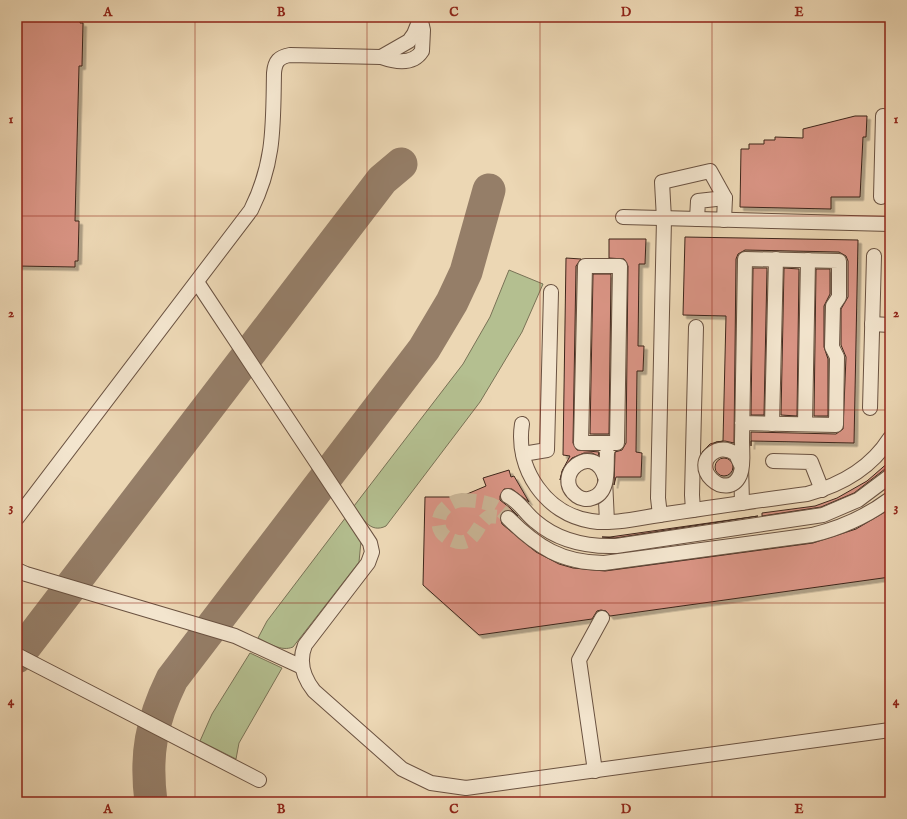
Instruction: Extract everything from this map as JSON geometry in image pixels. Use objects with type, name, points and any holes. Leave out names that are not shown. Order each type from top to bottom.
[{"type":"lane","points":[[17,518],[243,222],[257,197],[265,176],[272,145],[274,72],[276,62],[280,58],[290,55],[381,58],[409,40],[414,34],[420,18]]},
{"type":"lane","points":[[883,116],[884,188]]},
{"type":"lane","points":[[660,515],[658,498],[664,219],[662,182],[710,171],[725,198],[724,220]]},
{"type":"lane","points":[[697,219],[698,201],[725,198]]},
{"type":"lane","points":[[623,217],[890,224]]},
{"type":"lane","points":[[870,408],[874,256]]},
{"type":"lane","points":[[742,423],[836,425],[837,356],[832,347],[833,306],[839,298],[839,260],[745,259],[742,423],[742,468],[740,474],[733,483],[722,485],[717,484],[709,477],[706,467],[709,457],[721,450],[728,450],[736,454],[741,465],[742,503]]},
{"type":"lane","points":[[772,424],[776,259]]},
{"type":"lane","points":[[805,424],[808,260]]},
{"type":"lane","points":[[584,266],[620,266],[617,443],[607,448],[581,443],[584,266]]},
{"type":"lane","points":[[197,282],[370,543],[372,552],[368,563],[305,645],[302,653],[302,667],[309,684],[314,691],[402,769],[432,783],[466,788],[890,730]]},
{"type":"lane","points":[[523,454],[547,450],[551,292]]},
{"type":"lane","points":[[872,324],[890,325]]},
{"type":"lane","points":[[693,510],[692,488],[696,327]]},
{"type":"lane","points":[[522,424],[520,437],[523,454],[531,478],[538,489],[550,503],[576,518],[593,522],[608,522],[660,515],[807,494],[822,490],[840,483],[865,467],[890,438]]},
{"type":"lane","points":[[607,448],[605,486],[598,496],[587,499],[582,498],[572,491],[568,476],[573,467],[584,461],[596,463],[603,470],[605,476],[608,522]]},
{"type":"lane","points":[[773,461],[811,462],[822,490]]},
{"type":"lane","points":[[508,496],[516,500],[535,522],[555,535],[590,546],[616,546],[823,515],[858,500],[890,476]]},
{"type":"lane","points":[[508,518],[531,540],[557,555],[588,563],[604,563],[812,535],[834,530],[854,522],[890,499]]},
{"type":"lane","points":[[17,570],[26,574],[235,636],[302,667]]},
{"type":"lane","points":[[595,771],[579,660],[602,618]]},
{"type":"lane","points":[[17,654],[260,780]]},
{"type":"green space","points":[[509,270],[543,284],[522,332],[480,402],[386,526],[375,528],[367,524],[354,506],[463,364],[490,317]]},
{"type":"green space","points":[[346,517],[361,541],[359,562],[293,647],[280,648],[258,638],[267,621]]},
{"type":"green space","points":[[250,653],[282,668],[239,743],[236,759],[200,741],[212,714]]},
{"type":"building","points":[[17,19],[80,20],[80,23],[83,23],[82,66],[79,66],[75,221],[79,221],[78,261],[75,261],[75,267],[17,266]]},
{"type":"building","points":[[855,116],[867,116],[866,137],[863,137],[860,197],[831,197],[831,209],[740,207],[741,149],[749,149],[749,144],[764,144],[764,140],[775,140],[775,137],[803,138],[803,129]]},
{"type":"building","points":[[685,237],[858,240],[854,443],[751,441],[751,432],[836,434],[843,429],[846,357],[841,345],[841,309],[848,297],[848,261],[846,256],[839,252],[745,250],[738,254],[736,259],[734,443],[725,441],[719,442],[723,441],[726,316],[683,315]]},
{"type":"building","points":[[609,239],[646,239],[645,264],[639,264],[638,346],[644,346],[643,371],[637,371],[636,452],[642,453],[641,477],[616,477],[614,485],[615,452],[622,450],[626,443],[628,266],[624,259],[609,258]]},
{"type":"building","points":[[566,258],[581,259],[576,266],[573,443],[577,450],[599,452],[598,456],[592,453],[584,453],[572,458],[563,469],[570,456],[563,455]]},
{"type":"building","points":[[753,268],[767,268],[764,415],[751,415]]},
{"type":"building","points":[[784,268],[799,269],[797,416],[781,415]]},
{"type":"building","points":[[816,269],[830,269],[830,294],[824,306],[824,347],[828,359],[828,416],[814,416]]},
{"type":"building","points":[[593,274],[611,274],[609,434],[590,434]]},
{"type":"building","points":[[715,442],[702,452],[710,444]]},
{"type":"building","points":[[724,458],[730,461],[733,467],[730,473],[724,476],[718,473],[715,467],[718,461]]},
{"type":"building","points":[[890,461],[890,468],[885,469],[854,493],[821,507],[762,516],[762,513],[815,506],[837,498],[867,481]]},
{"type":"building","points":[[509,470],[511,477],[514,476],[529,502],[512,489],[504,489],[500,496],[500,500],[518,516],[510,510],[505,510],[500,516],[502,524],[536,552],[559,564],[573,568],[605,571],[813,543],[856,529],[890,509],[890,577],[610,616],[606,611],[601,610],[597,611],[592,619],[479,635],[423,585],[425,497],[460,497],[486,486],[483,478]]},
{"type":"building","points":[[758,516],[615,538],[602,537],[610,537]]},
{"type":"taxiway","points":[[17,657],[382,180],[401,164]]},
{"type":"taxiway","points":[[151,802],[149,785],[149,754],[151,739],[159,710],[172,679],[424,349],[452,302],[466,272],[489,190]]},
{"type":"tunnel","points":[[462,500],[488,503],[499,509],[508,518],[490,516],[485,519],[471,539],[460,542],[452,540],[445,536],[440,530],[439,517],[447,506],[462,500]]}]
